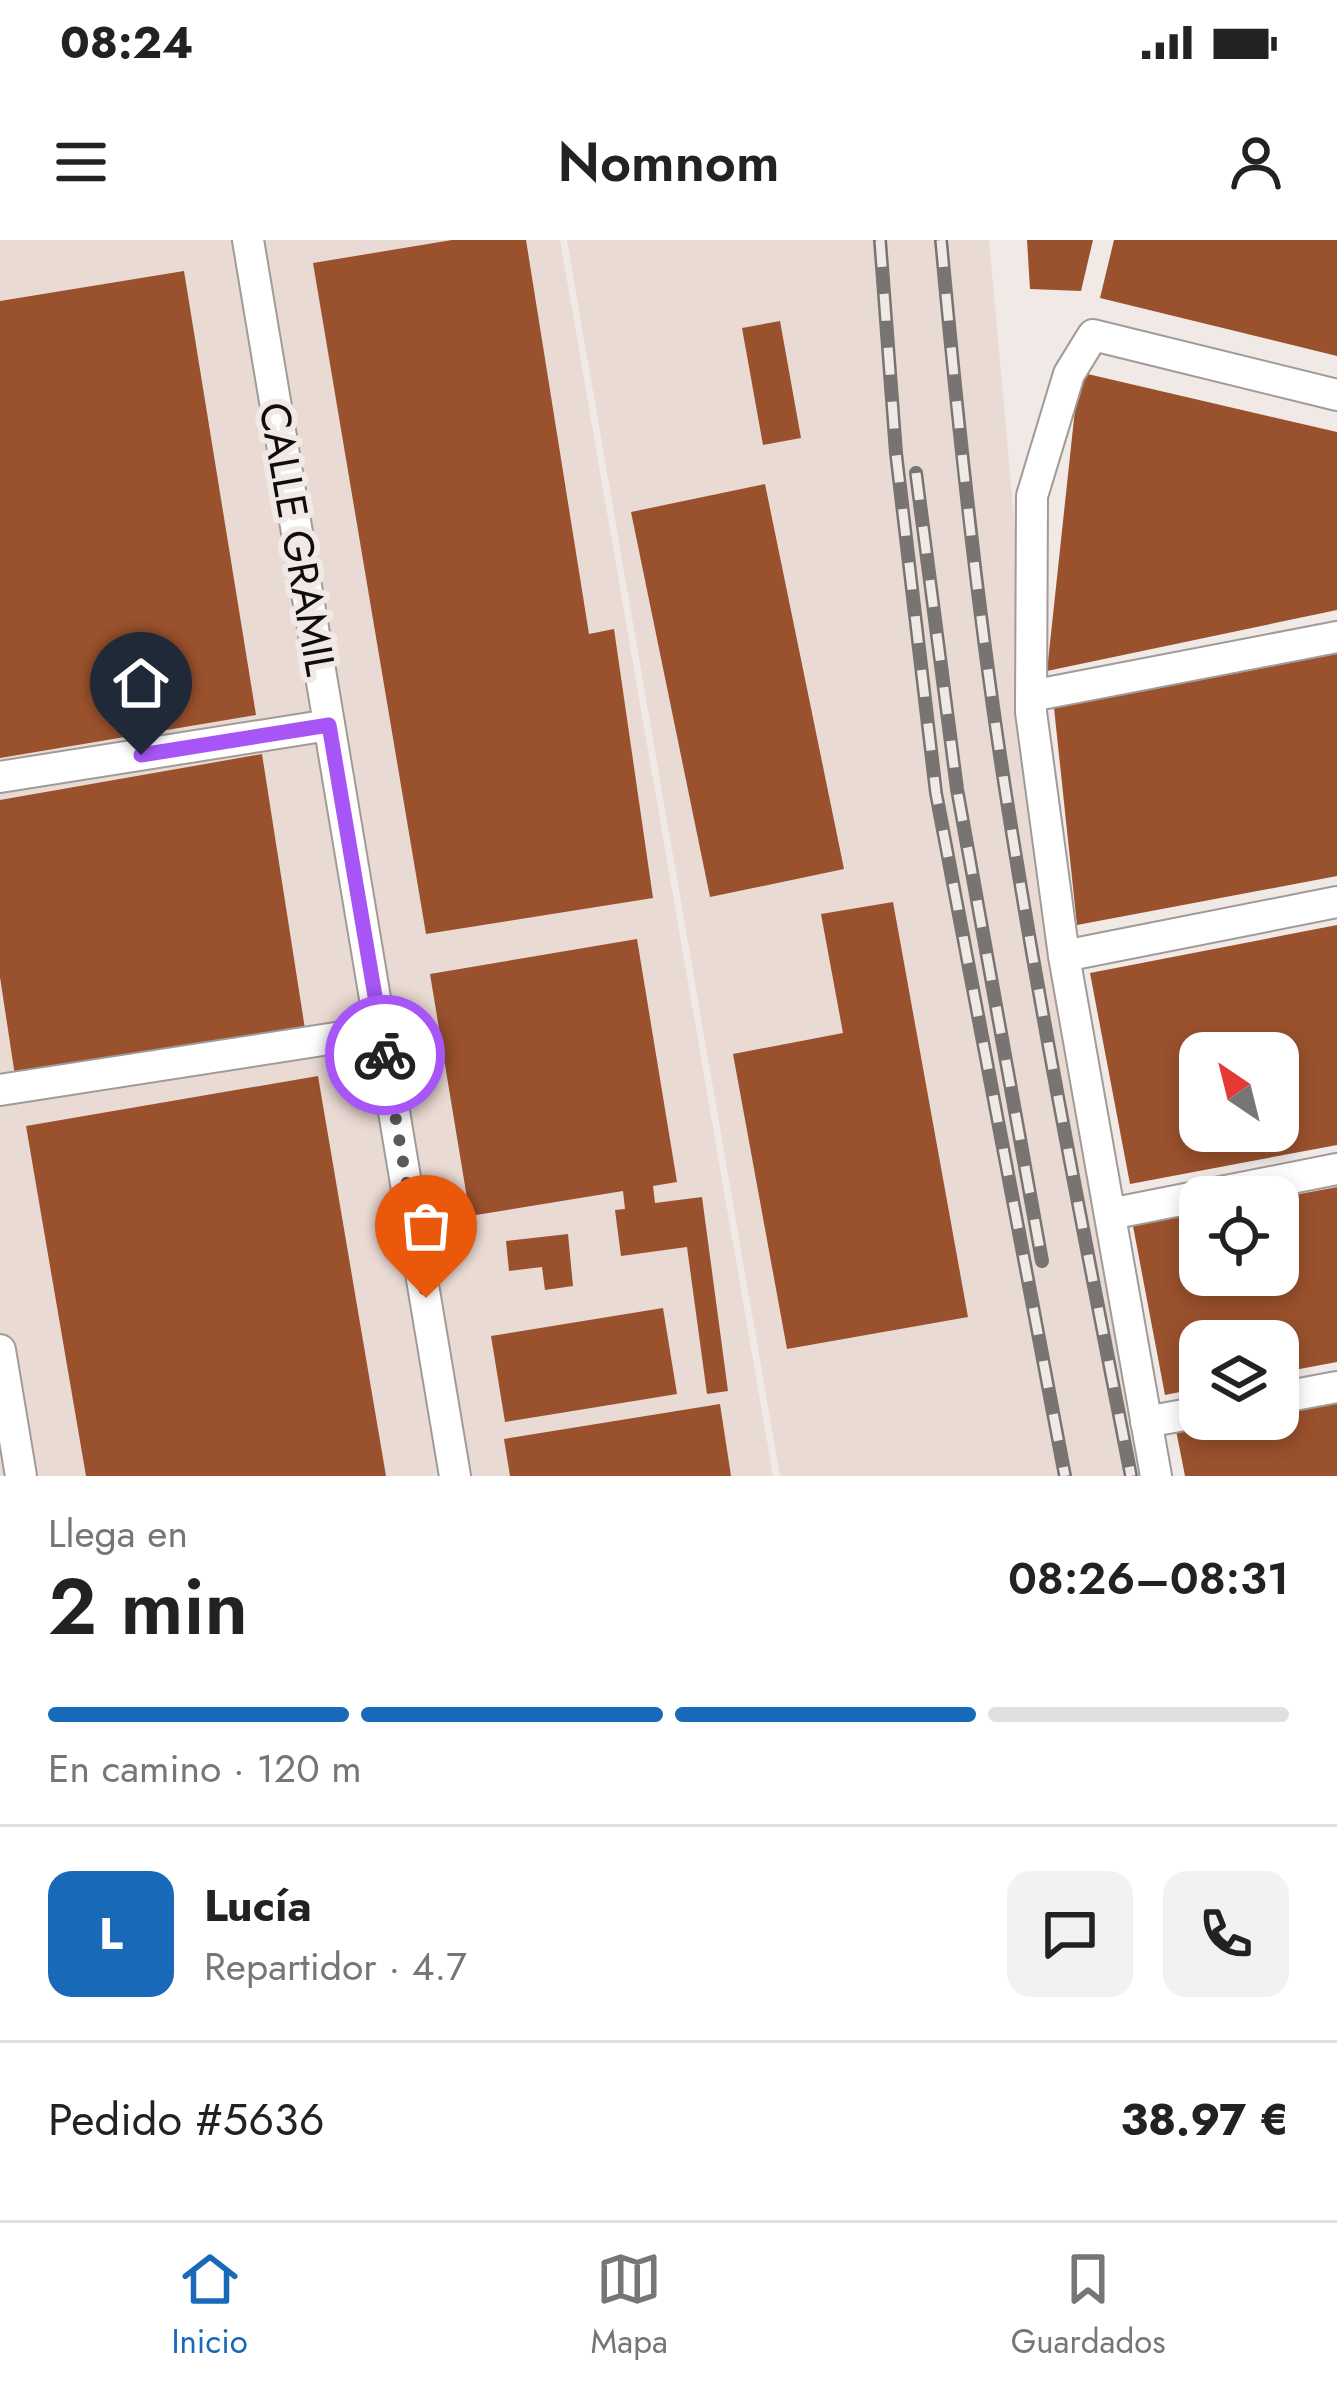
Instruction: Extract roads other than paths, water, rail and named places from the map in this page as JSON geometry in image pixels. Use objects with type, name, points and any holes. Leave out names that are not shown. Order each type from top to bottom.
[{"type":"street","name":"CALLE GRAMIL","points":[[248,240],[455,1476]]},
{"type":"street","points":[[1156,1476],[1064,956],[1031,696],[1033,496],[1069,374],[1093,335],[1337,395]]},
{"type":"street","points":[[1031,696],[1337,637]]},
{"type":"street","points":[[0,778],[329,725]]},
{"type":"street","points":[[1064,956],[1337,902]]},
{"type":"street","points":[[0,1090],[381,1030]]},
{"type":"street","points":[[1110,1214],[1337,1169]]},
{"type":"street","points":[[0,1350],[7,1438],[21,1476]]},
{"type":"street","points":[[1299,1394],[1337,1387]]},
{"type":"street","points":[[1146,1422],[1179,1416]]},
{"type":"railway","points":[[880,240],[896,453],[936,793],[1065,1476]]},
{"type":"railway","points":[[941,240],[967,502],[1001,762],[1046,1030],[1131,1476]]},
{"type":"railway","points":[[916,473],[957,789],[1042,1261]]}]
